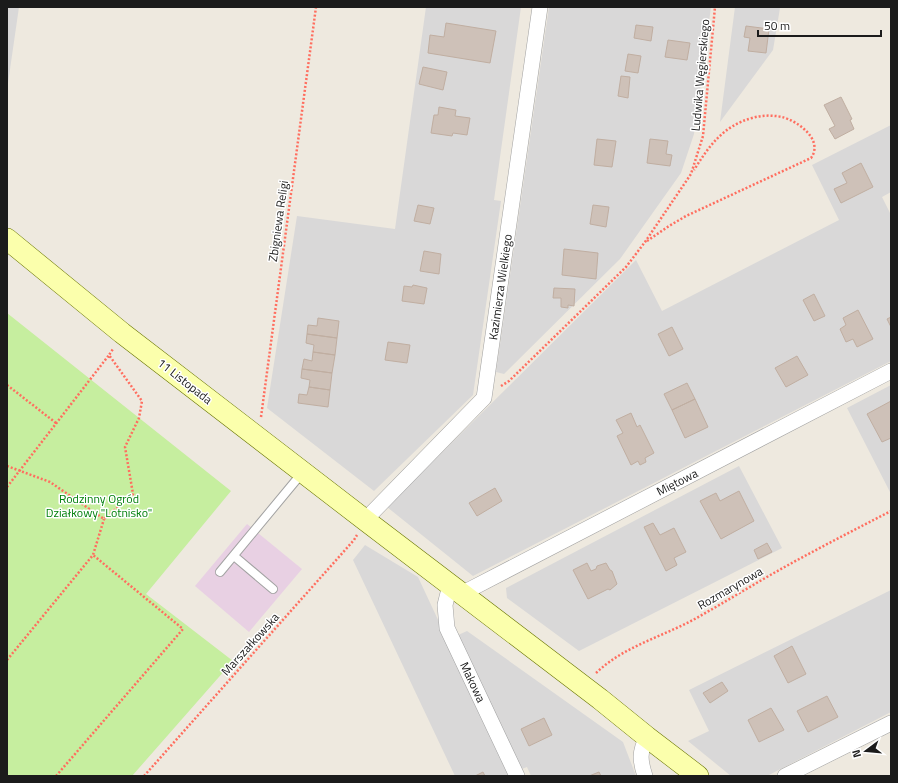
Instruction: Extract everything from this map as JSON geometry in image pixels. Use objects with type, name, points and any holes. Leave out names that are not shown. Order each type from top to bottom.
[{"type":"street","name":"Kazimierza Wielkiego","points":[[484,398],[540,7]]},
{"type":"street","name":"11 Listopada","points":[[7,239],[122,333],[302,472],[583,685],[698,776]]},
{"type":"street","name":"Miętowa","points":[[456,589],[891,371]]},
{"type":"street","points":[[365,520],[484,398]]},
{"type":"street","name":"Makowa","points":[[456,589],[445,605],[447,628],[517,776]]},
{"type":"street","points":[[785,776],[891,723]]},
{"type":"street","points":[[645,776],[641,763],[642,747],[647,737]]},
{"type":"lane","points":[[220,572],[302,472]]},
{"type":"lane","points":[[234,556],[273,589]]},
{"type":"path","name":"Zbigniewa Religi","points":[[259,438],[316,7]]},
{"type":"path","name":"Ludwika Węgierskiego","points":[[484,398],[509,381],[626,267],[645,242],[691,174],[703,136],[715,7]]},
{"type":"path","points":[[645,242],[686,216],[811,158],[814,153],[815,144],[798,124],[783,118],[766,115],[751,118],[722,133],[709,145],[691,174]]},
{"type":"path","points":[[7,487],[109,355],[122,333]]},
{"type":"path","points":[[7,660],[93,556],[104,519],[133,494],[125,447],[139,418],[142,401],[109,355]]},
{"type":"path","points":[[7,385],[56,424]]},
{"type":"path","points":[[7,466],[50,482],[104,519]]},
{"type":"path","name":"Rozmarynowa","points":[[583,685],[602,667],[638,645],[698,617],[840,536],[891,511]]},
{"type":"path","name":"Marszałkowska","points":[[144,776],[354,540],[365,520]]},
{"type":"path","points":[[56,776],[183,629],[93,556]]},
{"type":"shaded area","points":[[7,7],[19,7],[7,90]]},
{"type":"shaded area","points":[[426,7],[521,7],[494,200],[501,201],[473,395],[374,491],[267,408],[297,216],[395,229]]},
{"type":"shaded area","points":[[549,7],[711,7],[694,134],[681,173],[620,259],[504,374],[496,372]]},
{"type":"shaded area","points":[[735,7],[780,8],[773,50],[720,122]]},
{"type":"shaded area","points":[[891,125],[891,192],[882,197],[891,215],[891,361],[473,576],[387,507],[636,260],[662,311],[839,220],[812,165]]},
{"type":"shaded area","points":[[891,385],[891,494],[847,408]]},
{"type":"shaded area","points":[[739,466],[782,548],[579,651],[507,598],[506,588]]},
{"type":"shaded area","points":[[247,524],[302,569],[249,632],[195,586]]},
{"type":"shaded area","points":[[365,545],[418,577],[511,776],[455,776],[353,560]]},
{"type":"shaded area","points":[[891,590],[891,712],[767,776],[731,776],[688,741],[709,731],[689,690]]},
{"type":"shaded area","points":[[467,631],[623,742],[636,776],[531,776],[527,767],[519,770],[456,636]]},
{"type":"green space","name":"Rodzinny Ogród Działkowy \"Lotnisko\"","points":[[7,313],[231,491],[146,594],[233,661],[132,776],[7,776]]},
{"type":"building","points":[[446,23],[496,31],[490,63],[428,53],[430,35],[444,37]]},
{"type":"building","points":[[636,25],[653,27],[651,41],[634,38]]},
{"type":"building","points":[[746,26],[769,29],[766,53],[748,51],[750,38],[744,37]]},
{"type":"building","points":[[668,40],[690,43],[687,60],[665,57]]},
{"type":"building","points":[[628,54],[641,56],[638,73],[625,71]]},
{"type":"building","points":[[423,67],[447,72],[443,90],[419,84]]},
{"type":"building","points":[[621,76],[630,77],[628,98],[618,96]]},
{"type":"building","points":[[841,97],[852,119],[850,120],[854,129],[835,139],[829,129],[835,126],[824,105]]},
{"type":"building","points":[[439,107],[456,110],[455,116],[470,118],[467,135],[453,133],[452,136],[431,133],[434,115],[438,115]]},
{"type":"building","points":[[597,139],[616,141],[612,167],[594,165]]},
{"type":"building","points":[[650,139],[668,141],[666,154],[672,155],[670,166],[647,163]]},
{"type":"building","points":[[861,163],[873,187],[841,203],[834,189],[847,183],[842,173]]},
{"type":"building","points":[[418,205],[434,208],[430,224],[414,221]]},
{"type":"building","points":[[593,205],[609,207],[606,227],[590,224]]},
{"type":"building","points":[[564,249],[598,253],[596,279],[562,275]]},
{"type":"building","points":[[424,251],[441,254],[439,274],[420,271]]},
{"type":"building","points":[[413,285],[427,288],[424,304],[402,301],[404,286],[412,287]]},
{"type":"building","points":[[554,288],[575,289],[574,306],[568,305],[568,308],[561,307],[561,298],[553,298]]},
{"type":"building","points":[[814,294],[825,316],[814,321],[803,300]]},
{"type":"building","points":[[858,310],[873,339],[857,347],[853,339],[846,342],[840,329],[846,325],[843,318]]},
{"type":"building","points":[[891,317],[891,327],[887,319]]},
{"type":"building","points":[[318,318],[339,321],[337,338],[307,334],[308,325],[317,326]]},
{"type":"building","points":[[672,327],[683,349],[669,356],[658,334]]},
{"type":"building","points":[[307,334],[337,338],[335,355],[313,352],[314,345],[306,343]]},
{"type":"building","points":[[388,342],[410,345],[407,363],[385,360]]},
{"type":"building","points":[[313,352],[335,355],[332,373],[302,369],[304,359],[312,361]]},
{"type":"building","points":[[797,356],[808,375],[786,387],[775,368]]},
{"type":"building","points":[[302,369],[332,373],[330,390],[309,387],[310,380],[301,378]]},
{"type":"building","points":[[687,383],[695,399],[672,410],[664,394]]},
{"type":"building","points":[[309,387],[330,390],[328,407],[298,403],[299,394],[307,395]]},
{"type":"building","points":[[695,399],[708,427],[685,438],[672,410]]},
{"type":"building","points":[[891,401],[891,438],[882,442],[867,414]]},
{"type":"building","points":[[631,413],[637,427],[640,425],[654,453],[645,458],[646,462],[640,465],[638,461],[631,465],[617,436],[623,433],[616,420]]},
{"type":"building","points":[[495,488],[502,501],[477,516],[469,503]]},
{"type":"building","points":[[739,491],[754,521],[721,539],[700,501],[716,493],[720,501]]},
{"type":"building","points":[[653,523],[660,535],[674,528],[686,552],[674,558],[677,565],[666,571],[644,527]]},
{"type":"building","points":[[767,543],[772,552],[758,559],[754,550]]},
{"type":"building","points":[[587,563],[591,571],[596,569],[597,566],[606,563],[612,571],[617,584],[610,590],[608,589],[588,599],[573,570]]},
{"type":"building","points":[[792,646],[806,674],[788,683],[774,656]]},
{"type":"building","points":[[722,682],[728,691],[710,703],[703,693]]},
{"type":"building","points":[[827,696],[838,717],[808,732],[797,711]]},
{"type":"building","points":[[771,708],[784,730],[759,742],[748,720]]},
{"type":"building","points":[[544,718],[552,735],[529,746],[521,729]]},
{"type":"building","points":[[483,772],[485,776],[475,776]]},
{"type":"building","points":[[599,772],[601,776],[589,776]]}]
